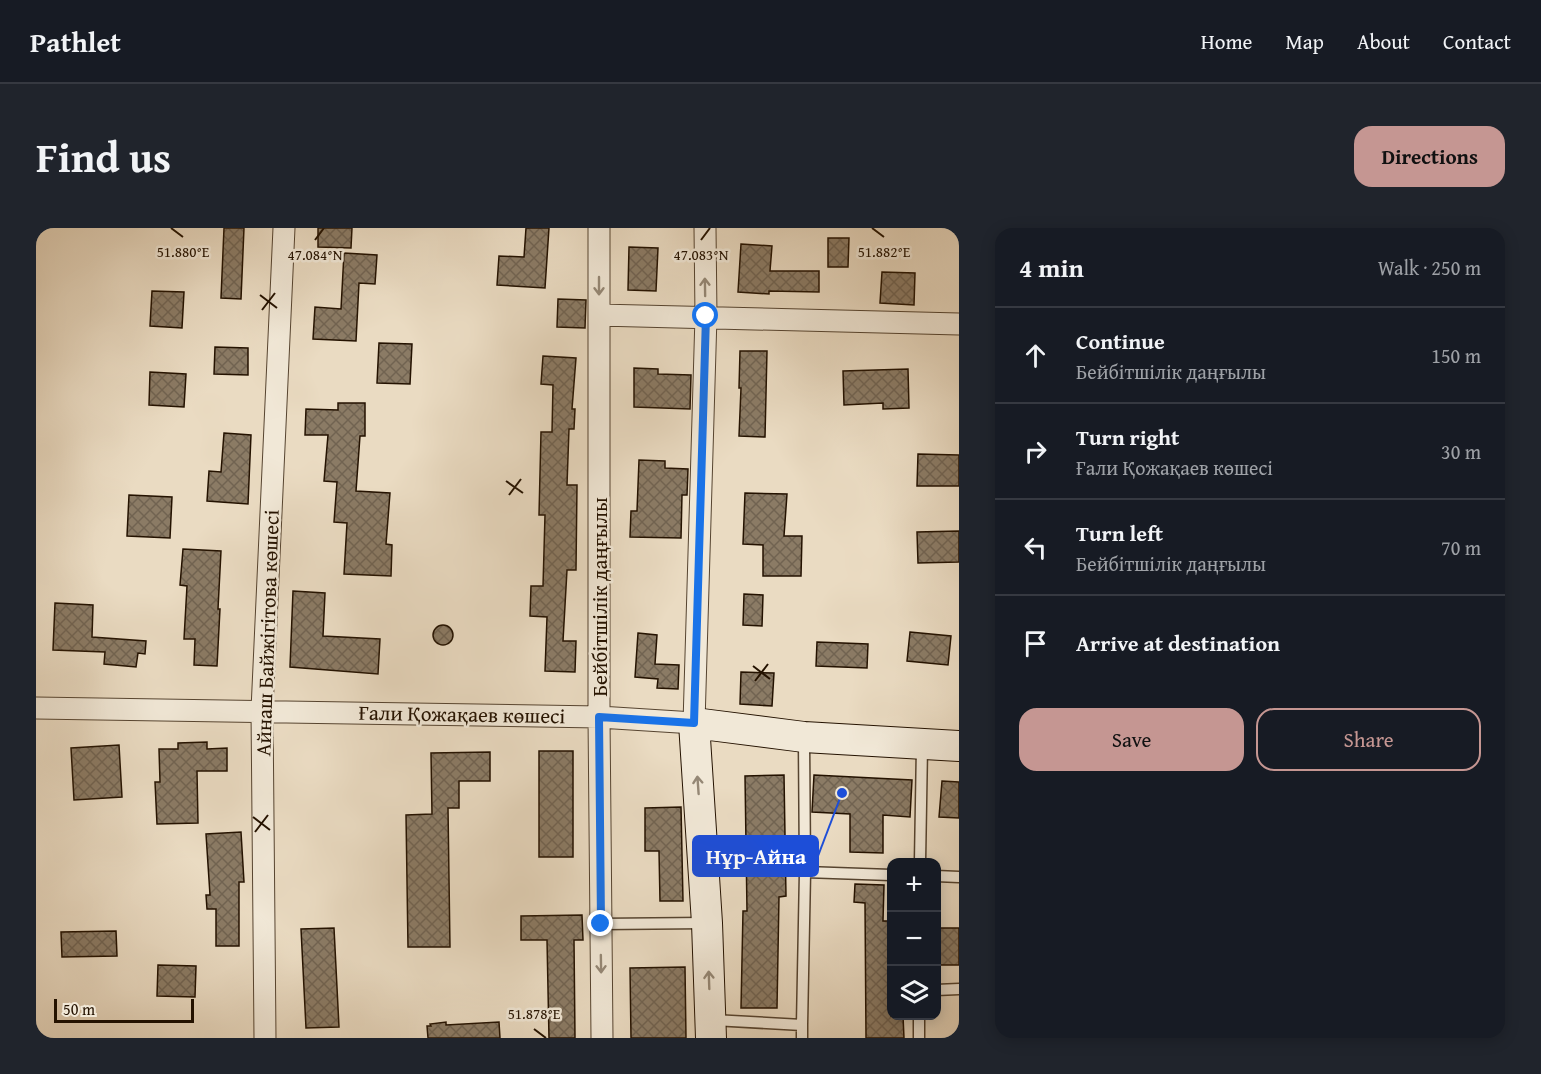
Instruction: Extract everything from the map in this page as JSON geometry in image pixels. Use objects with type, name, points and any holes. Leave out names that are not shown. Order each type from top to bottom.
[{"type":"street","name":"Айнаш Байжігітова көшесі","points":[[265,1038],[262,710],[284,228]]},
{"type":"street","name":"Бейбітшілік даңғылы","points":[[599,228],[599,717],[602,1038]]},
{"type":"street","points":[[705,228],[706,316],[694,723],[707,924],[710,1029]]},
{"type":"street","points":[[599,315],[959,324]]},
{"type":"street","name":"Ғали Қожақаев көшесі","points":[[36,708],[599,717],[694,723],[804,737],[959,746]]},
{"type":"lane","points":[[802,1038],[805,872],[804,737]]},
{"type":"lane","points":[[920,858],[922,743]]},
{"type":"lane","points":[[805,872],[887,875]]},
{"type":"lane","points":[[941,876],[959,877]]},
{"type":"lane","points":[[601,924],[707,924]]},
{"type":"lane","points":[[941,990],[959,989]]},
{"type":"lane","points":[[919,1020],[919,1038]]},
{"type":"lane","points":[[710,1029],[802,1025]]},
{"type":"building","points":[[224,228],[244,228],[241,299],[221,298]]},
{"type":"building","points":[[318,228],[352,228],[351,248],[318,247]]},
{"type":"building","points":[[526,228],[549,228],[545,288],[497,285],[499,256],[524,257]]},
{"type":"building","points":[[828,238],[849,238],[848,267],[828,267]]},
{"type":"building","points":[[741,244],[772,246],[770,271],[819,271],[819,292],[769,291],[769,294],[738,292]]},
{"type":"building","points":[[629,247],[658,248],[656,291],[628,290]]},
{"type":"building","points":[[344,253],[377,255],[375,284],[359,283],[356,341],[313,339],[315,307],[341,309]]},
{"type":"building","points":[[882,272],[915,273],[914,305],[880,303]]},
{"type":"building","points":[[152,291],[184,292],[182,328],[150,326]]},
{"type":"building","points":[[558,299],[586,300],[585,328],[557,327]]},
{"type":"building","points":[[379,343],[412,344],[410,384],[377,383]]},
{"type":"building","points":[[215,347],[248,348],[248,375],[214,374]]},
{"type":"building","points":[[740,351],[767,351],[765,437],[739,436]]},
{"type":"building","points":[[543,356],[576,358],[572,409],[575,409],[574,429],[569,429],[567,485],[577,485],[576,570],[567,570],[563,641],[576,641],[575,672],[545,671],[547,617],[530,616],[531,586],[543,586],[545,515],[539,515],[541,432],[552,432],[553,385],[541,384]]},
{"type":"building","points":[[634,368],[658,369],[658,374],[691,375],[690,409],[634,407]]},
{"type":"building","points":[[908,369],[909,408],[883,409],[883,403],[844,405],[843,371]]},
{"type":"building","points":[[150,372],[186,374],[184,407],[149,405]]},
{"type":"building","points":[[338,403],[365,403],[365,436],[360,436],[356,491],[390,493],[386,544],[392,545],[391,576],[344,574],[347,523],[334,522],[337,482],[324,481],[328,435],[305,435],[306,409],[338,410]]},
{"type":"building","points":[[224,433],[251,435],[248,504],[207,501],[209,471],[221,472]]},
{"type":"building","points":[[918,454],[959,455],[959,486],[917,486]]},
{"type":"building","points":[[639,460],[665,461],[665,468],[688,469],[687,495],[682,495],[681,538],[630,537],[631,511],[637,511]]},
{"type":"building","points":[[745,493],[787,494],[784,536],[802,536],[801,576],[763,576],[763,545],[743,544]]},
{"type":"building","points":[[129,495],[172,497],[170,538],[127,536]]},
{"type":"building","points":[[959,531],[959,562],[918,563],[917,532]]},
{"type":"building","points":[[183,549],[221,551],[217,666],[194,665],[195,639],[184,639],[187,586],[180,585]]},
{"type":"building","points":[[293,591],[325,593],[323,636],[380,639],[378,674],[290,667]]},
{"type":"building","points":[[744,594],[763,595],[762,626],[743,625]]},
{"type":"building","points":[[55,603],[93,605],[92,637],[146,641],[145,654],[138,653],[136,667],[104,664],[105,652],[53,650]]},
{"type":"building","points":[[439,625],[447,625],[453,631],[453,639],[447,645],[439,645],[433,639],[433,631]]},
{"type":"building","points":[[910,632],[951,636],[948,665],[907,661]]},
{"type":"building","points":[[638,633],[657,635],[655,664],[679,665],[678,689],[657,688],[658,679],[635,677]]},
{"type":"building","points":[[817,642],[868,644],[867,668],[816,666]]},
{"type":"building","points":[[741,672],[774,673],[772,706],[740,704]]},
{"type":"building","points":[[207,742],[207,749],[227,748],[227,771],[197,771],[198,823],[157,824],[155,782],[160,782],[159,749],[178,749],[178,743]]},
{"type":"building","points":[[119,745],[122,797],[74,800],[71,748]]},
{"type":"building","points":[[539,751],[573,751],[573,857],[539,857]]},
{"type":"building","points":[[490,752],[490,781],[459,781],[459,808],[448,808],[450,947],[408,947],[406,815],[432,814],[431,753]]},
{"type":"building","points":[[784,775],[786,896],[779,897],[777,1008],[741,1008],[743,911],[747,911],[745,776]]},
{"type":"building","points":[[814,775],[912,780],[910,817],[883,815],[883,853],[850,852],[850,814],[812,812]]},
{"type":"building","points":[[942,781],[959,782],[959,818],[939,817]]},
{"type":"building","points":[[681,807],[683,901],[660,901],[659,851],[645,851],[645,808]]},
{"type":"building","points":[[241,832],[244,882],[239,882],[239,946],[216,946],[216,909],[207,909],[206,895],[210,895],[206,834]]},
{"type":"building","points":[[855,884],[884,885],[883,921],[887,921],[887,1020],[903,1020],[904,1038],[866,1038],[865,903],[854,902]]},
{"type":"building","points":[[582,915],[583,940],[574,940],[575,1038],[549,1038],[547,940],[521,940],[521,916]]},
{"type":"building","points":[[334,928],[339,1027],[306,1028],[301,929]]},
{"type":"building","points":[[941,928],[959,928],[959,965],[941,965]]},
{"type":"building","points":[[116,931],[117,956],[62,957],[61,932]]},
{"type":"building","points":[[158,965],[196,966],[195,997],[157,996]]},
{"type":"building","points":[[685,967],[686,1038],[631,1038],[630,968]]},
{"type":"building","points":[[446,1022],[446,1025],[499,1022],[500,1038],[428,1038],[427,1026]]},
{"type":"place","name":"Нұр-Айна","points":[[842,793]]},
{"type":"route","points":[[601,924],[599,717],[694,723],[706,316]]}]
